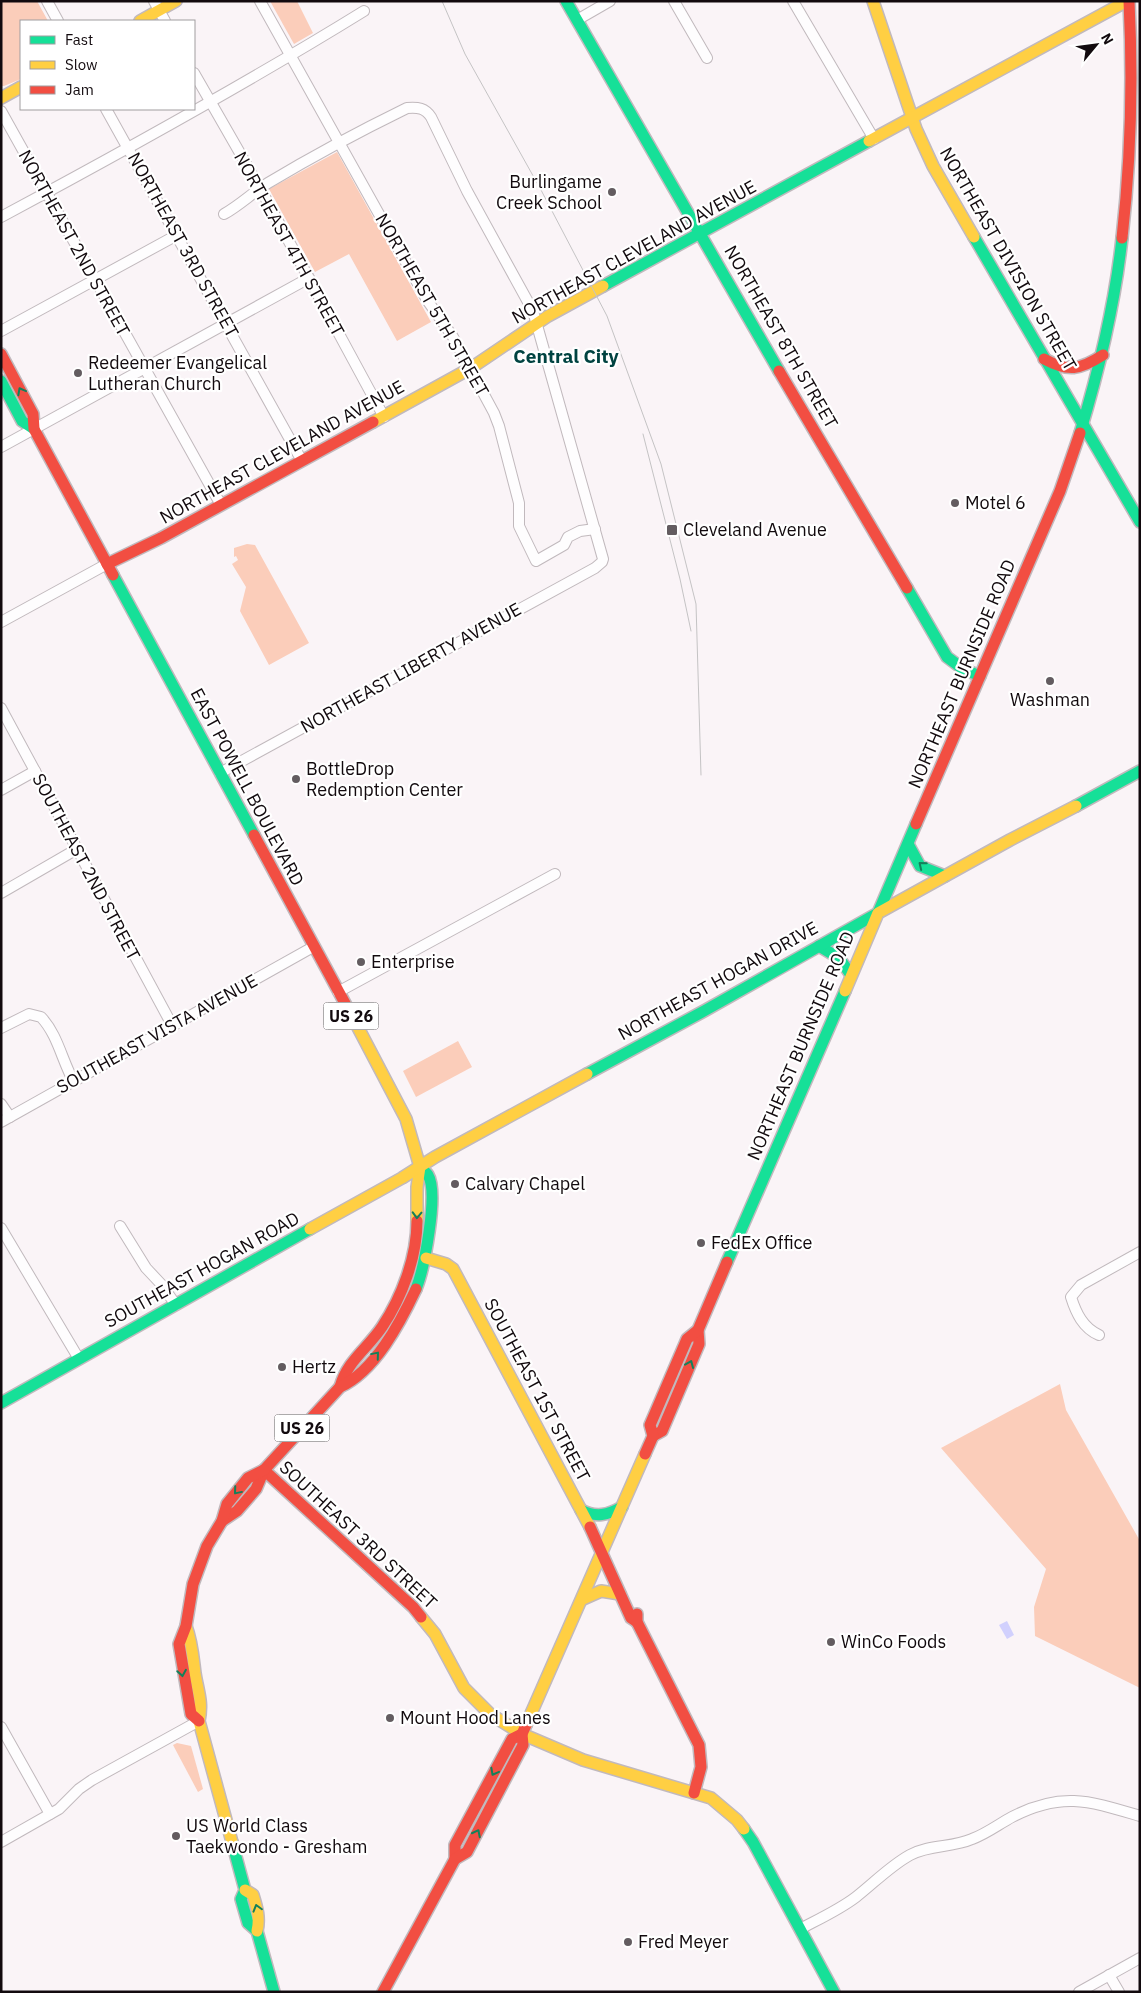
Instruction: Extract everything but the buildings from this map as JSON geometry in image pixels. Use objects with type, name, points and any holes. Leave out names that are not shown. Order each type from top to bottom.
[{"type":"main road","points":[[141,20],[157,6],[176,1]]},
{"type":"main road","name":"NORTHEAST 8TH STREET","points":[[566,1],[756,332],[921,611],[942,651],[952,662],[980,676]]},
{"type":"main road","name":"NORTHEAST DIVISION STREET","points":[[873,1],[913,118],[937,174],[1140,522]]},
{"type":"main road","name":"NORTHEAST CLEVELAND AVENUE","points":[[107,564],[161,538],[384,417],[471,368],[536,323],[1128,1]]},
{"type":"main road","name":"NORTHEAST BURNSIDE ROAD","points":[[383,1992],[455,1859],[455,1845],[512,1740],[522,1734],[584,1599],[652,1436],[650,1425],[678,1359],[687,1339],[698,1330],[1060,491],[1083,426],[1103,355],[1120,272],[1131,171],[1134,77],[1128,1]]},
{"type":"main road","points":[[1,98],[20,88]]},
{"type":"main road","name":"EAST POWELL BOULEVARD","points":[[1,354],[33,414],[34,429],[338,992],[402,1112],[414,1141],[420,1167],[417,1187],[417,1232],[414,1250],[399,1296],[382,1327],[344,1373],[340,1387]]},
{"type":"main road","points":[[1044,359],[1060,368],[1074,369],[1085,366],[1103,355]]},
{"type":"main road","name":"EAST POWELL BOULEVARD","points":[[1,381],[22,420],[34,429]]},
{"type":"main road","name":"NORTHEAST HOGAN DRIVE","points":[[420,1167],[945,876],[1140,771]]},
{"type":"main road","points":[[908,844],[920,866],[945,876]]},
{"type":"main road","points":[[819,946],[839,958],[851,975]]},
{"type":"main road","name":"EAST POWELL BOULEVARD","points":[[274,1992],[257,1931],[260,1920],[259,1914],[253,1895],[245,1890],[199,1721],[202,1707],[195,1674],[192,1643],[186,1626],[190,1597],[197,1571],[207,1546],[222,1521],[237,1511],[256,1489],[264,1470],[340,1387],[353,1381],[378,1354],[395,1330],[410,1303],[426,1258],[432,1200],[429,1176],[420,1167]]},
{"type":"main road","name":"SOUTHEAST HOGAN ROAD","points":[[1,1404],[420,1167]]},
{"type":"main road","name":"SOUTHEAST 1ST STREET","points":[[426,1258],[446,1264],[452,1269],[636,1610],[637,1622],[699,1745],[701,1767],[694,1793]]},
{"type":"main road","points":[[399,1296],[410,1303]]},
{"type":"main road","name":"NORTHEAST BURNSIDE ROAD","points":[[652,1436],[662,1431],[699,1344],[698,1330]]},
{"type":"main road","points":[[669,1414],[665,1406],[677,1377],[678,1359]]},
{"type":"main road","name":"SOUTHEAST 3RD STREET","points":[[264,1470],[413,1607],[435,1634],[464,1688],[490,1714],[522,1734],[583,1760],[694,1793]]},
{"type":"main road","points":[[581,1510],[599,1517],[622,1508]]},
{"type":"main road","name":"SOUTHEAST 1ST STREET","points":[[604,1553],[630,1618],[637,1622]]},
{"type":"main road","points":[[584,1599],[603,1590],[620,1594]]},
{"type":"main road","points":[[694,1793],[718,1802],[743,1826],[834,1992]]},
{"type":"street","points":[[47,1],[57,20]]},
{"type":"street","name":"NORTHEAST 5TH STREET","points":[[260,1],[427,300],[453,337],[471,368],[497,420],[520,503],[519,526],[536,560],[564,545],[568,537],[580,531],[595,528]]},
{"type":"street","points":[[577,20],[610,1]]},
{"type":"street","points":[[674,1],[707,58]]},
{"type":"street","points":[[793,1],[874,139]]},
{"type":"street","points":[[157,6],[164,20]]},
{"type":"street","points":[[1,217],[128,149],[291,56],[364,11]]},
{"type":"street","name":"NORTHEAST 4TH STREET","points":[[195,75],[260,188],[384,417]]},
{"type":"street","points":[[224,214],[240,206],[260,188],[339,143],[407,108],[425,110],[431,117],[467,191],[533,311],[595,528]]},
{"type":"street","name":"NORTHEAST 3RD STREET","points":[[107,110],[302,461]]},
{"type":"street","name":"NORTHEAST 2ND STREET","points":[[1,111],[220,505]]},
{"type":"street","points":[[1,331],[177,235]]},
{"type":"street","points":[[1,447],[308,278]]},
{"type":"street","name":"NORTHEAST LIBERTY AVENUE","points":[[220,773],[602,562],[595,528]]},
{"type":"street","points":[[1,622],[107,564]]},
{"type":"street","name":"SOUTHEAST 2ND STREET","points":[[1,708],[172,1025]]},
{"type":"street","points":[[1,790],[35,771]]},
{"type":"street","points":[[1,892],[77,849]]},
{"type":"street","points":[[338,992],[555,874]]},
{"type":"street","name":"SOUTHEAST VISTA AVENUE","points":[[5,1120],[313,947]]},
{"type":"street","points":[[4,1026],[29,1014],[41,1017],[52,1033],[74,1082]]},
{"type":"street","points":[[1,1104],[5,1120]]},
{"type":"street","points":[[120,1226],[146,1268],[161,1284],[176,1305]]},
{"type":"street","points":[[1,1228],[79,1359]]},
{"type":"street","points":[[1099,1335],[1092,1332],[1086,1326],[1075,1309],[1071,1297],[1081,1286],[1140,1252]]},
{"type":"street","points":[[1,1842],[50,1814],[92,1780],[199,1721]]},
{"type":"street","points":[[3,1734],[50,1814]]},
{"type":"street","points":[[800,1929],[846,1904],[910,1855],[928,1848],[957,1844],[974,1839],[1031,1808],[1055,1802],[1074,1800],[1096,1803],[1140,1816]]},
{"type":"street","points":[[1080,1992],[1140,1958]]},
{"type":"street","points":[[1109,1975],[1119,1992]]},
{"type":"shaded area","points":[[1,1],[37,1],[47,20],[20,20],[20,79],[1,86]]},
{"type":"shaded area","points":[[270,1],[297,1],[313,33],[294,44]]},
{"type":"shaded area","points":[[337,152],[431,322],[397,341],[349,254],[315,272],[269,189]]},
{"type":"shaded area","points":[[247,544],[255,545],[309,643],[269,665],[240,611],[246,587],[232,564],[238,560],[236,556],[234,557],[234,548]]},
{"type":"shaded area","points":[[458,1041],[472,1067],[416,1097],[403,1071]]},
{"type":"shaded area","points":[[1060,1384],[1066,1410],[1140,1541],[1140,1688],[1035,1636],[1034,1607],[1046,1569],[941,1448]]},
{"type":"shaded area","points":[[177,1743],[191,1746],[203,1789],[198,1792],[173,1745]]},
{"type":"water","points":[[1007,1621],[1014,1635],[1007,1639],[999,1625]]},
{"type":"tram line","points":[[442,1],[465,54],[541,190],[607,316],[661,464],[696,604],[701,775]]},
{"type":"tram line","points":[[643,434],[680,579],[691,631]]},
{"type":"traffic: fast","points":[[566,1],[779,371]]},
{"type":"traffic: fast","points":[[603,286],[869,141]]},
{"type":"traffic: fast","points":[[974,237],[1140,522]]},
{"type":"traffic: fast","points":[[1080,433],[1106,337],[1122,238]]},
{"type":"traffic: fast","points":[[1,381],[22,421],[34,429]]},
{"type":"traffic: fast","points":[[113,575],[254,835]]},
{"type":"traffic: fast","points":[[907,588],[947,657],[963,669],[980,676]]},
{"type":"traffic: fast","points":[[1076,806],[1140,771]]},
{"type":"traffic: fast","points":[[587,1074],[704,1011],[878,913],[916,824]]},
{"type":"traffic: fast","points":[[908,844],[920,866],[945,876]]},
{"type":"traffic: fast","points":[[819,946],[839,958],[851,975]]},
{"type":"traffic: fast","points":[[727,1262],[845,991]]},
{"type":"traffic: fast","points":[[416,1289],[426,1249],[432,1198],[428,1175],[420,1167]]},
{"type":"traffic: fast","points":[[1,1403],[310,1229]]},
{"type":"traffic: fast","points":[[581,1510],[602,1515],[622,1507]]},
{"type":"traffic: fast","points":[[744,1829],[753,1842],[834,1992]]},
{"type":"traffic: fast","points":[[232,1842],[245,1890],[241,1899],[248,1923],[257,1931],[274,1992]]},
{"type":"traffic: slow","points":[[142,20],[176,1]]},
{"type":"traffic: slow","points":[[873,1],[916,129],[933,166],[974,237]]},
{"type":"traffic: slow","points":[[869,141],[1127,1]]},
{"type":"traffic: slow","points":[[1,98],[20,88]]},
{"type":"traffic: slow","points":[[373,422],[471,368],[548,316],[603,286]]},
{"type":"traffic: slow","points":[[845,991],[878,913],[1076,806]]},
{"type":"traffic: slow","points":[[353,1018],[406,1119],[420,1167],[417,1187],[417,1221]]},
{"type":"traffic: slow","points":[[310,1229],[402,1178],[435,1157],[587,1074]]},
{"type":"traffic: slow","points":[[426,1258],[446,1264],[453,1269],[590,1527]]},
{"type":"traffic: slow","points":[[526,1725],[645,1454]]},
{"type":"traffic: slow","points":[[583,1599],[601,1591],[620,1594]]},
{"type":"traffic: slow","points":[[421,1617],[435,1634],[464,1688],[490,1714],[522,1734],[583,1760],[711,1798],[737,1820],[744,1829]]},
{"type":"traffic: slow","points":[[186,1626],[200,1697],[199,1721],[232,1842]]},
{"type":"traffic: slow","points":[[245,1890],[253,1895],[258,1917],[257,1931]]},
{"type":"traffic: jam","points":[[1122,238],[1130,120],[1129,1]]},
{"type":"traffic: jam","points":[[1,354],[33,414],[34,429],[113,575]]},
{"type":"traffic: jam","points":[[1044,359],[1060,366],[1074,368],[1087,364],[1103,355]]},
{"type":"traffic: jam","points":[[779,371],[907,588]]},
{"type":"traffic: jam","points":[[107,564],[161,538],[373,422]]},
{"type":"traffic: jam","points":[[916,824],[1060,491],[1080,433]]},
{"type":"traffic: jam","points":[[254,835],[353,1018]]},
{"type":"traffic: jam","points":[[340,1387],[353,1362],[382,1327],[396,1303],[411,1262],[417,1221]]},
{"type":"traffic: jam","points":[[645,1454],[653,1436],[650,1425],[687,1339],[698,1330],[727,1262]]},
{"type":"traffic: jam","points":[[222,1521],[237,1511],[256,1489],[264,1470],[340,1387],[353,1380],[375,1358],[394,1331],[416,1289]]},
{"type":"traffic: jam","points":[[653,1436],[662,1431],[699,1344],[698,1330]]},
{"type":"traffic: jam","points":[[264,1470],[413,1607],[421,1617]]},
{"type":"traffic: jam","points":[[199,1721],[191,1714],[179,1644],[186,1626],[193,1584],[207,1546],[222,1521],[227,1504],[248,1478],[264,1470]]},
{"type":"traffic: jam","points":[[590,1527],[631,1618],[637,1622]]},
{"type":"traffic: jam","points":[[637,1614],[637,1622],[699,1745],[701,1767],[694,1793]]},
{"type":"traffic: jam","points":[[383,1992],[455,1859],[467,1852],[523,1745],[522,1734],[526,1725]]},
{"type":"traffic: jam","points":[[455,1859],[455,1845],[512,1739],[522,1734]]},
{"type":"place","name":"Burlingame Creek School","points":[[612,192]]},
{"type":"place","name":"Redeemer Evangelical Lutheran Church","points":[[78,373]]},
{"type":"place","name":"Motel 6","points":[[955,503]]},
{"type":"place","name":"Cleveland Avenue","points":[[672,530]]},
{"type":"place","name":"Washman","points":[[1050,681]]},
{"type":"place","name":"BottleDrop Redemption Center","points":[[296,779]]},
{"type":"place","name":"Enterprise","points":[[361,962]]},
{"type":"place","name":"Calvary Chapel","points":[[455,1184]]},
{"type":"place","name":"FedEx Office","points":[[701,1243]]},
{"type":"place","name":"Hertz","points":[[282,1367]]},
{"type":"place","name":"WinCo Foods","points":[[831,1642]]},
{"type":"place","name":"Mount Hood Lanes","points":[[390,1718]]},
{"type":"place","name":"US World Class Taekwondo - Gresham","points":[[176,1836]]},
{"type":"place","name":"Fred Meyer","points":[[628,1942]]},
{"type":"district","name":"Central City","points":[[566,356]]}]
